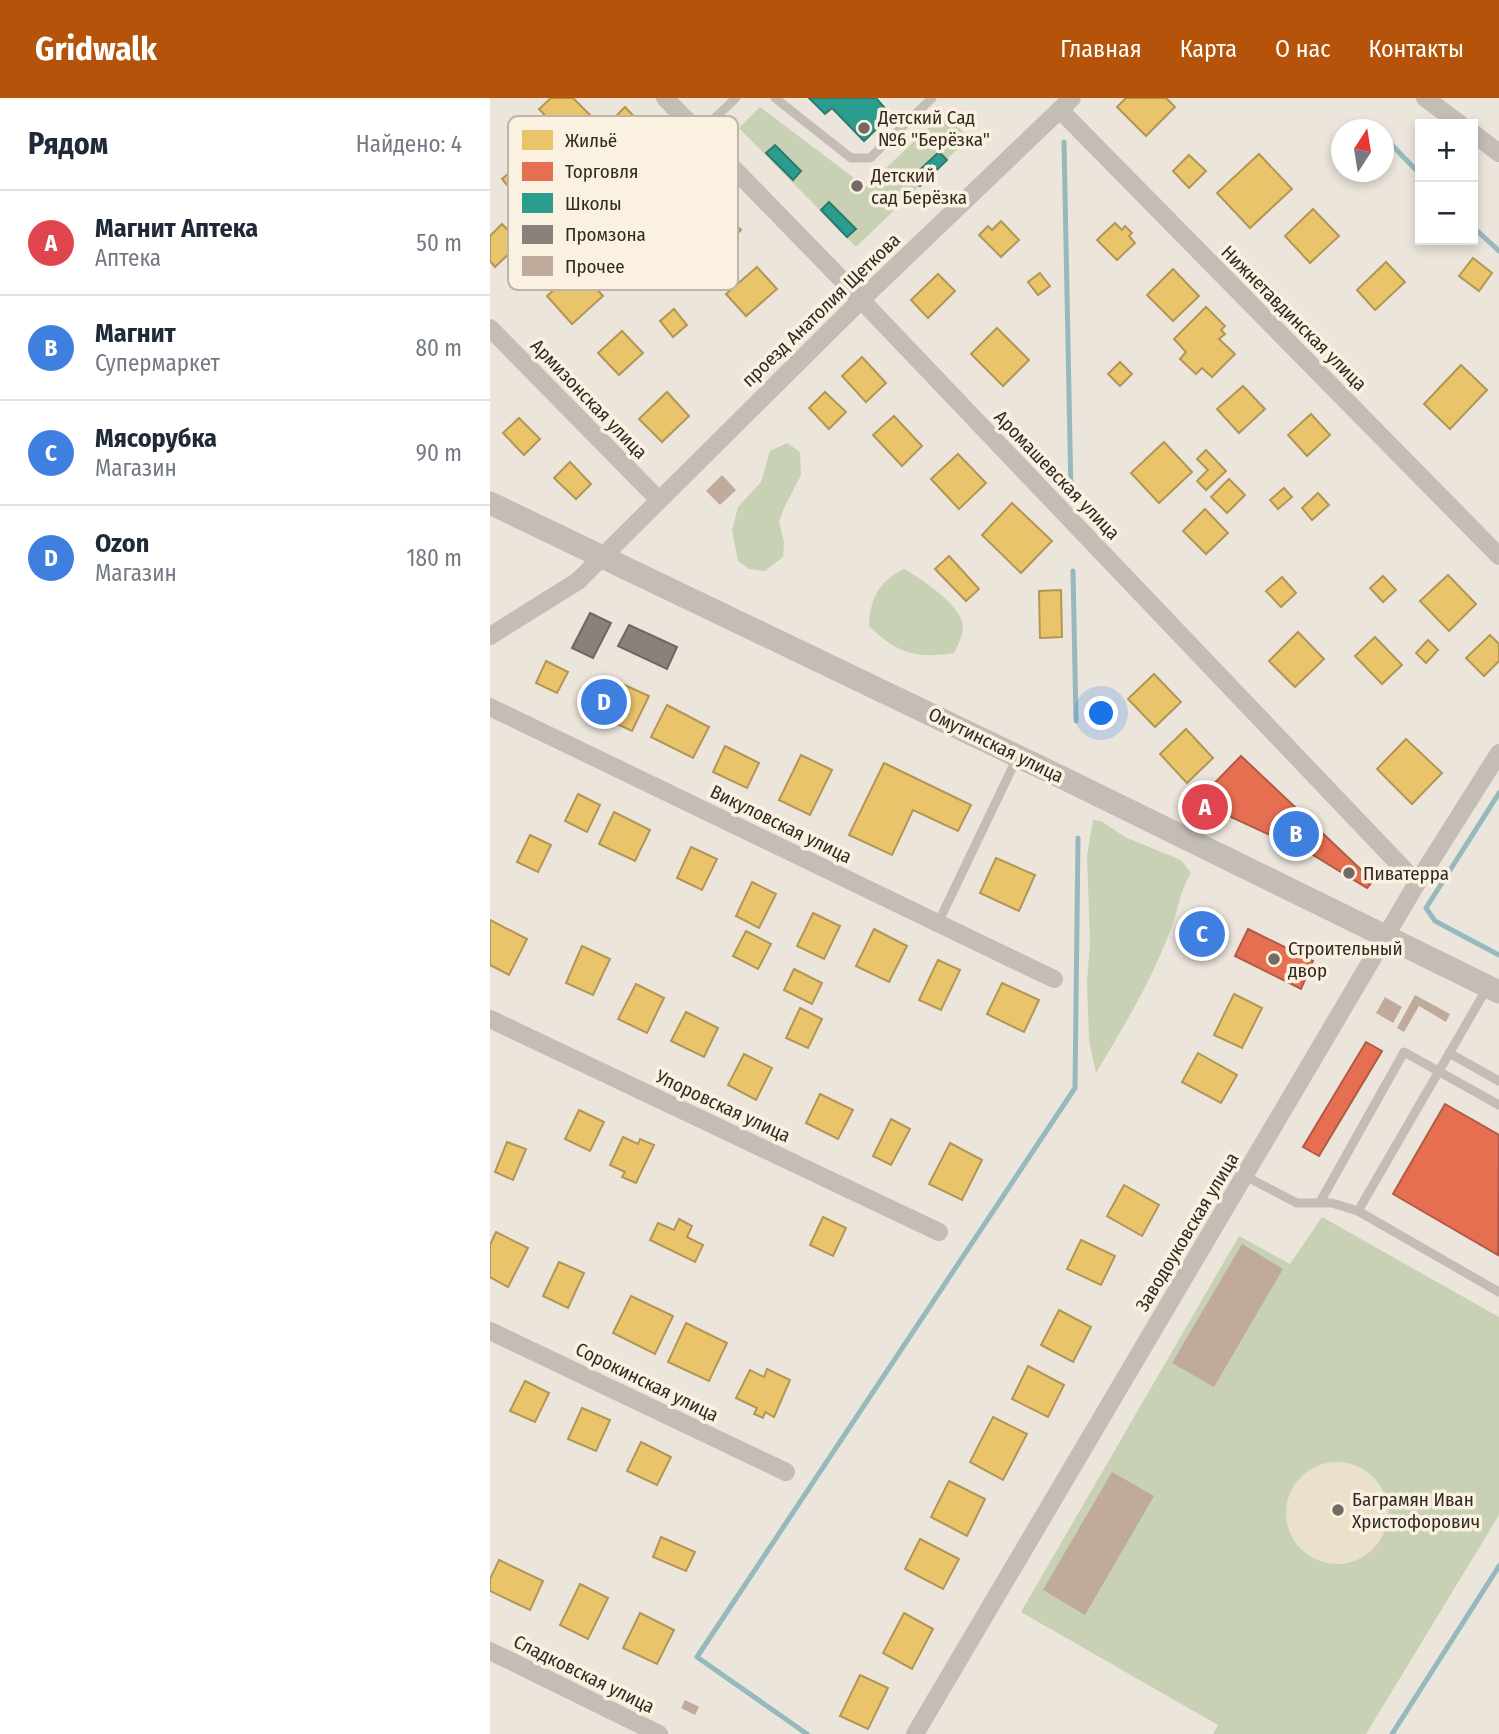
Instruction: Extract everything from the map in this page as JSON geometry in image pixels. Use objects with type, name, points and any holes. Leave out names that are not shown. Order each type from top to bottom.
[{"type":"street","name":"Аромашевская улица","points":[[665,98],[682,116]]},
{"type":"street","points":[[1424,98],[1453,119]]},
{"type":"street","name":"проезд Анатолия Щеткова","points":[[490,636],[578,580],[861,300],[1066,104]]},
{"type":"street","name":"Нижнетавдинская улица","points":[[1066,104],[1499,556]]},
{"type":"street","points":[[1478,137],[1499,153]]},
{"type":"street","name":"Аромашевская улица","points":[[738,173],[1417,883]]},
{"type":"street","name":"Армизонская улица","points":[[490,328],[657,499]]},
{"type":"street","name":"Омутинская улица","points":[[490,503],[1018,756],[1494,989]]},
{"type":"street","name":"Викуловская улица","points":[[490,707],[1054,979]]},
{"type":"street","name":"Заводоуковская улица","points":[[915,1734],[1386,935],[1499,753]]},
{"type":"street","name":"Упоровская улица","points":[[490,1018],[939,1232]]},
{"type":"street","name":"Сорокинская улица","points":[[490,1331],[786,1472]]},
{"type":"street","name":"Сладковская улица","points":[[490,1651],[659,1734]]},
{"type":"lane","points":[[717,116],[736,98]]},
{"type":"lane","points":[[775,98],[851,159],[870,158],[932,98]]},
{"type":"lane","points":[[938,923],[1018,756]]},
{"type":"lane","points":[[1358,1211],[1449,1053],[1494,989]]},
{"type":"lane","points":[[1320,1202],[1404,1052],[1499,1105]]},
{"type":"lane","points":[[1449,1053],[1499,1081]]},
{"type":"lane","points":[[1245,1175],[1297,1203],[1332,1203],[1358,1211],[1499,1292]]},
{"type":"green space","points":[[760,107],[866,187],[944,113],[969,138],[856,247],[739,128]]},
{"type":"green space","points":[[787,443],[800,452],[801,475],[779,522],[784,542],[783,557],[765,571],[749,569],[738,561],[732,530],[738,507],[761,482],[770,451]]},
{"type":"green space","points":[[904,569],[937,591],[958,614],[963,629],[954,653],[929,655],[908,652],[888,642],[869,626],[871,607],[882,585]]},
{"type":"green space","points":[[1093,820],[1101,821],[1125,837],[1181,860],[1191,873],[1153,970],[1096,1073],[1089,1041],[1087,982],[1090,943],[1087,856]]},
{"type":"green space","points":[[1322,1217],[1499,1317],[1499,1515],[1366,1734],[1213,1734],[1218,1725],[1021,1612],[1239,1236],[1290,1264]]},
{"type":"shaded area","points":[[1337,1462],[1357,1466],[1373,1477],[1384,1493],[1388,1513],[1384,1533],[1373,1549],[1357,1560],[1337,1564],[1317,1560],[1301,1549],[1290,1533],[1286,1513],[1290,1493],[1301,1477],[1317,1466]]},
{"type":"building: Жильё","points":[[551,98],[573,98],[591,116],[546,116],[539,109]]},
{"type":"building: Жильё","points":[[1126,98],[1166,98],[1175,107],[1146,136],[1117,107]]},
{"type":"building: Жильё","points":[[625,107],[634,116],[616,116]]},
{"type":"building: Жильё","points":[[1259,154],[1292,189],[1250,228],[1217,193]]},
{"type":"building: Жильё","points":[[1189,155],[1206,171],[1189,188],[1173,171]]},
{"type":"building: Жильё","points":[[508,174],[508,186],[502,179]]},
{"type":"building: Жильё","points":[[1313,209],[1339,236],[1310,263],[1285,236]]},
{"type":"building: Жильё","points":[[1001,221],[1019,240],[1001,257],[979,235],[988,226],[992,230]]},
{"type":"building: Жильё","points":[[1115,223],[1122,230],[1125,226],[1132,233],[1129,236],[1135,243],[1117,260],[1097,240]]},
{"type":"building: Жильё","points":[[502,224],[508,230],[508,255],[495,267],[490,261],[490,236]]},
{"type":"building: Жильё","points":[[1473,258],[1492,273],[1479,291],[1459,276]]},
{"type":"building: Жильё","points":[[1386,262],[1405,282],[1375,310],[1357,290]]},
{"type":"building: Жильё","points":[[757,267],[777,289],[746,316],[726,294],[731,290],[738,290],[738,284]]},
{"type":"building: Жильё","points":[[1173,269],[1199,296],[1173,321],[1147,295]]},
{"type":"building: Жильё","points":[[1040,273],[1050,286],[1038,295],[1028,282]]},
{"type":"building: Жильё","points":[[938,274],[955,291],[928,318],[911,300]]},
{"type":"building: Жильё","points":[[554,290],[598,290],[603,296],[572,324],[547,296]]},
{"type":"building: Жильё","points":[[1206,307],[1225,326],[1221,330],[1225,334],[1219,339],[1235,354],[1212,377],[1202,368],[1196,374],[1180,359],[1186,352],[1174,339]]},
{"type":"building: Жильё","points":[[674,309],[687,325],[673,337],[660,321]]},
{"type":"building: Жильё","points":[[997,328],[1029,360],[1003,386],[971,354]]},
{"type":"building: Жильё","points":[[622,331],[643,353],[619,375],[598,353]]},
{"type":"building: Жильё","points":[[862,357],[886,383],[866,402],[842,376]]},
{"type":"building: Жильё","points":[[1120,362],[1132,374],[1120,386],[1108,374]]},
{"type":"building: Жильё","points":[[1461,365],[1487,390],[1450,429],[1424,404]]},
{"type":"building: Жильё","points":[[1243,386],[1265,409],[1239,433],[1217,409]]},
{"type":"building: Жильё","points":[[667,392],[689,416],[662,442],[639,419]]},
{"type":"building: Жильё","points":[[825,392],[846,412],[829,429],[809,408]]},
{"type":"building: Жильё","points":[[1311,414],[1330,435],[1307,456],[1288,435]]},
{"type":"building: Жильё","points":[[894,416],[922,446],[902,466],[873,435]]},
{"type":"building: Жильё","points":[[519,418],[540,439],[524,455],[503,433]]},
{"type":"building: Жильё","points":[[1164,442],[1192,472],[1159,503],[1131,473]]},
{"type":"building: Жильё","points":[[1206,450],[1226,471],[1206,490],[1197,481],[1208,470],[1197,459]]},
{"type":"building: Жильё","points":[[958,454],[986,483],[959,509],[931,479]]},
{"type":"building: Жильё","points":[[570,462],[591,484],[576,499],[554,478]]},
{"type":"building: Жильё","points":[[1229,479],[1245,495],[1227,513],[1211,497]]},
{"type":"building: Жильё","points":[[1284,488],[1292,497],[1278,509],[1270,500]]},
{"type":"building: Жильё","points":[[1318,493],[1329,505],[1312,520],[1302,508]]},
{"type":"building: Жильё","points":[[1012,503],[1052,541],[1021,573],[982,535]]},
{"type":"building: Жильё","points":[[1205,509],[1228,533],[1206,554],[1183,531]]},
{"type":"building: Жильё","points":[[949,556],[979,589],[966,601],[935,569]]},
{"type":"building: Жильё","points":[[1448,575],[1476,604],[1449,631],[1420,601]]},
{"type":"building: Жильё","points":[[1383,576],[1396,590],[1383,602],[1370,588]]},
{"type":"building: Жильё","points":[[1282,577],[1296,593],[1281,607],[1266,591]]},
{"type":"building: Жильё","points":[[1061,590],[1062,637],[1040,638],[1039,591]]},
{"type":"building: Жильё","points":[[1298,632],[1324,659],[1295,687],[1269,661]]},
{"type":"building: Жильё","points":[[1490,635],[1499,644],[1499,661],[1484,676],[1466,658]]},
{"type":"building: Жильё","points":[[1375,637],[1402,665],[1382,684],[1355,656]]},
{"type":"building: Жильё","points":[[1428,640],[1438,650],[1426,663],[1416,653]]},
{"type":"building: Жильё","points":[[546,661],[568,672],[557,693],[536,683]]},
{"type":"building: Жильё","points":[[1154,674],[1181,702],[1155,727],[1128,699]]},
{"type":"building: Жильё","points":[[605,676],[649,696],[632,731],[589,711]]},
{"type":"building: Жильё","points":[[667,705],[709,727],[693,758],[651,737]]},
{"type":"building: Жильё","points":[[1186,729],[1213,758],[1187,783],[1160,754]]},
{"type":"building: Жильё","points":[[1406,739],[1442,773],[1412,804],[1377,769]]},
{"type":"building: Жильё","points":[[725,746],[759,763],[747,788],[713,772]]},
{"type":"building: Жильё","points":[[801,755],[832,770],[810,815],[779,800]]},
{"type":"building: Жильё","points":[[884,763],[971,805],[958,831],[913,810],[892,855],[849,835]]},
{"type":"building: Жильё","points":[[578,794],[600,805],[587,832],[565,821]]},
{"type":"building: Жильё","points":[[614,812],[650,830],[635,861],[599,844]]},
{"type":"building: Жильё","points":[[530,835],[551,845],[538,872],[517,862]]},
{"type":"building: Жильё","points":[[691,847],[717,859],[702,890],[677,878]]},
{"type":"building: Жильё","points":[[996,858],[1035,875],[1019,911],[980,893]]},
{"type":"building: Жильё","points":[[752,882],[776,894],[759,928],[736,916]]},
{"type":"building: Жильё","points":[[813,913],[840,926],[824,959],[797,946]]},
{"type":"building: Жильё","points":[[490,920],[527,939],[509,975],[490,965]]},
{"type":"building: Жильё","points":[[874,929],[907,946],[889,982],[856,966]]},
{"type":"building: Жильё","points":[[746,931],[771,944],[758,969],[733,956]]},
{"type":"building: Жильё","points":[[582,946],[610,959],[593,995],[566,983]]},
{"type":"building: Жильё","points":[[938,960],[960,970],[941,1010],[919,1000]]},
{"type":"building: Жильё","points":[[794,969],[822,983],[812,1004],[784,990]]},
{"type":"building: Жильё","points":[[1002,983],[1039,1000],[1024,1032],[987,1014]]},
{"type":"building: Жильё","points":[[636,984],[664,998],[647,1033],[618,1019]]},
{"type":"building: Жильё","points":[[1234,994],[1262,1008],[1242,1048],[1214,1035]]},
{"type":"building: Жильё","points":[[800,1008],[822,1019],[808,1048],[786,1038]]},
{"type":"building: Жильё","points":[[686,1012],[718,1028],[704,1057],[671,1041]]},
{"type":"building: Жильё","points":[[1198,1053],[1237,1075],[1221,1103],[1182,1082]]},
{"type":"building: Жильё","points":[[744,1054],[772,1068],[756,1100],[728,1085]]},
{"type":"building: Жильё","points":[[820,1094],[853,1110],[838,1139],[806,1123]]},
{"type":"building: Жильё","points":[[579,1110],[604,1122],[590,1151],[565,1139]]},
{"type":"building: Жильё","points":[[891,1119],[910,1129],[891,1165],[873,1156]]},
{"type":"building: Жильё","points":[[623,1137],[638,1144],[640,1139],[654,1145],[636,1183],[622,1177],[625,1172],[610,1165]]},
{"type":"building: Жильё","points":[[507,1142],[526,1149],[513,1180],[495,1172]]},
{"type":"building: Жильё","points":[[950,1143],[982,1160],[962,1200],[929,1184]]},
{"type":"building: Жильё","points":[[1124,1185],[1159,1205],[1142,1236],[1107,1216]]},
{"type":"building: Жильё","points":[[823,1217],[846,1228],[833,1256],[810,1245]]},
{"type":"building: Жильё","points":[[679,1219],[692,1226],[687,1237],[703,1245],[695,1262],[650,1240],[658,1223],[674,1230]]},
{"type":"building: Жильё","points":[[496,1232],[528,1248],[508,1287],[490,1277],[490,1245]]},
{"type":"building: Жильё","points":[[1081,1240],[1115,1256],[1101,1285],[1067,1269]]},
{"type":"building: Жильё","points":[[559,1262],[584,1273],[568,1308],[543,1296]]},
{"type":"building: Жильё","points":[[631,1296],[673,1316],[655,1354],[613,1333]]},
{"type":"building: Жильё","points":[[1059,1310],[1091,1327],[1073,1362],[1041,1345]]},
{"type":"building: Жильё","points":[[686,1323],[727,1343],[709,1381],[668,1362]]},
{"type":"building: Жильё","points":[[1028,1366],[1064,1385],[1048,1417],[1012,1399]]},
{"type":"building: Жильё","points":[[767,1369],[790,1380],[774,1417],[765,1412],[763,1418],[754,1414],[757,1408],[736,1398],[750,1370],[764,1377]]},
{"type":"building: Жильё","points":[[525,1381],[549,1393],[535,1422],[510,1411]]},
{"type":"building: Жильё","points":[[582,1408],[610,1420],[596,1451],[568,1439]]},
{"type":"building: Жильё","points":[[993,1417],[1027,1434],[1003,1480],[970,1462]]},
{"type":"building: Жильё","points":[[641,1442],[671,1457],[657,1485],[627,1471]]},
{"type":"building: Жильё","points":[[949,1481],[985,1499],[967,1536],[931,1517]]},
{"type":"building: Жильё","points":[[661,1537],[695,1552],[686,1571],[653,1557]]},
{"type":"building: Жильё","points":[[920,1539],[959,1559],[943,1589],[905,1569]]},
{"type":"building: Жильё","points":[[499,1560],[543,1581],[530,1610],[490,1591],[490,1579]]},
{"type":"building: Жильё","points":[[580,1584],[608,1598],[588,1639],[560,1625]]},
{"type":"building: Жильё","points":[[640,1613],[674,1630],[657,1664],[623,1648]]},
{"type":"building: Жильё","points":[[904,1613],[933,1629],[912,1669],[883,1653]]},
{"type":"building: Жильё","points":[[860,1675],[888,1688],[868,1729],[840,1716]]},
{"type":"building: Торговля","points":[[1241,756],[1373,881],[1367,888],[1313,855],[1216,810],[1213,813],[1194,804]]},
{"type":"building: Торговля","points":[[1193,910],[1227,927],[1212,957],[1178,941]]},
{"type":"building: Торговля","name":"Строительный двор","points":[[1248,929],[1313,961],[1301,989],[1235,956]]},
{"type":"building: Торговля","points":[[1366,1042],[1382,1051],[1319,1156],[1303,1147]]},
{"type":"building: Торговля","points":[[1445,1104],[1499,1135],[1498,1255],[1393,1194]]},
{"type":"building: Школы","name":"Детский Сад №6 \"Берёзка\"","points":[[809,98],[876,98],[891,115],[864,141],[832,108],[825,114]]},
{"type":"building: Школы","points":[[775,145],[801,171],[793,180],[766,153]]},
{"type":"building: Школы","points":[[939,152],[947,160],[920,186],[912,177]]},
{"type":"building: Школы","points":[[829,202],[856,229],[847,237],[821,210]]},
{"type":"building: Промзона","points":[[590,613],[611,623],[593,658],[572,648]]},
{"type":"building: Промзона","points":[[629,625],[677,647],[667,669],[618,646]]},
{"type":"building: Прочее","points":[[722,475],[736,490],[720,505],[706,491]]},
{"type":"building: Прочее","points":[[1415,995],[1450,1014],[1446,1022],[1419,1006],[1404,1032],[1397,1028]]},
{"type":"building: Прочее","points":[[1385,997],[1402,1007],[1393,1023],[1376,1013]]},
{"type":"building: Прочее","points":[[1242,1244],[1283,1269],[1214,1387],[1172,1363]]},
{"type":"building: Прочее","points":[[1112,1472],[1154,1496],[1085,1615],[1043,1590]]},
{"type":"building: Прочее","points":[[685,1700],[699,1707],[695,1715],[681,1708]]},
{"type":"waterway","points":[[1064,142],[1071,494]]},
{"type":"waterway","points":[[1394,147],[1415,169]]},
{"type":"waterway","points":[[1478,232],[1499,251]]},
{"type":"waterway","points":[[1073,571],[1076,721]]},
{"type":"waterway","points":[[1499,793],[1426,908],[1435,921],[1499,955]]},
{"type":"waterway","points":[[807,1734],[697,1657],[1075,1088],[1078,838]]},
{"type":"waterway","points":[[1392,1734],[1499,1566]]},
{"type":"place","name":"Детский Сад №6 \"Берёзка\"","points":[[864,128]]},
{"type":"place","name":"Детский сад Берёзка","points":[[857,186]]},
{"type":"place","name":"Ozon","points":[[604,702]]},
{"type":"place","name":"Магнит Аптека","points":[[1205,807]]},
{"type":"place","name":"Магнит","points":[[1296,834]]},
{"type":"place","name":"Пиватерра","points":[[1349,873]]},
{"type":"place","name":"Мясорубка","points":[[1202,934]]},
{"type":"place","name":"Строительный двор","points":[[1274,959]]},
{"type":"place","name":"Баграмян Иван Христофорович","points":[[1338,1510]]}]
